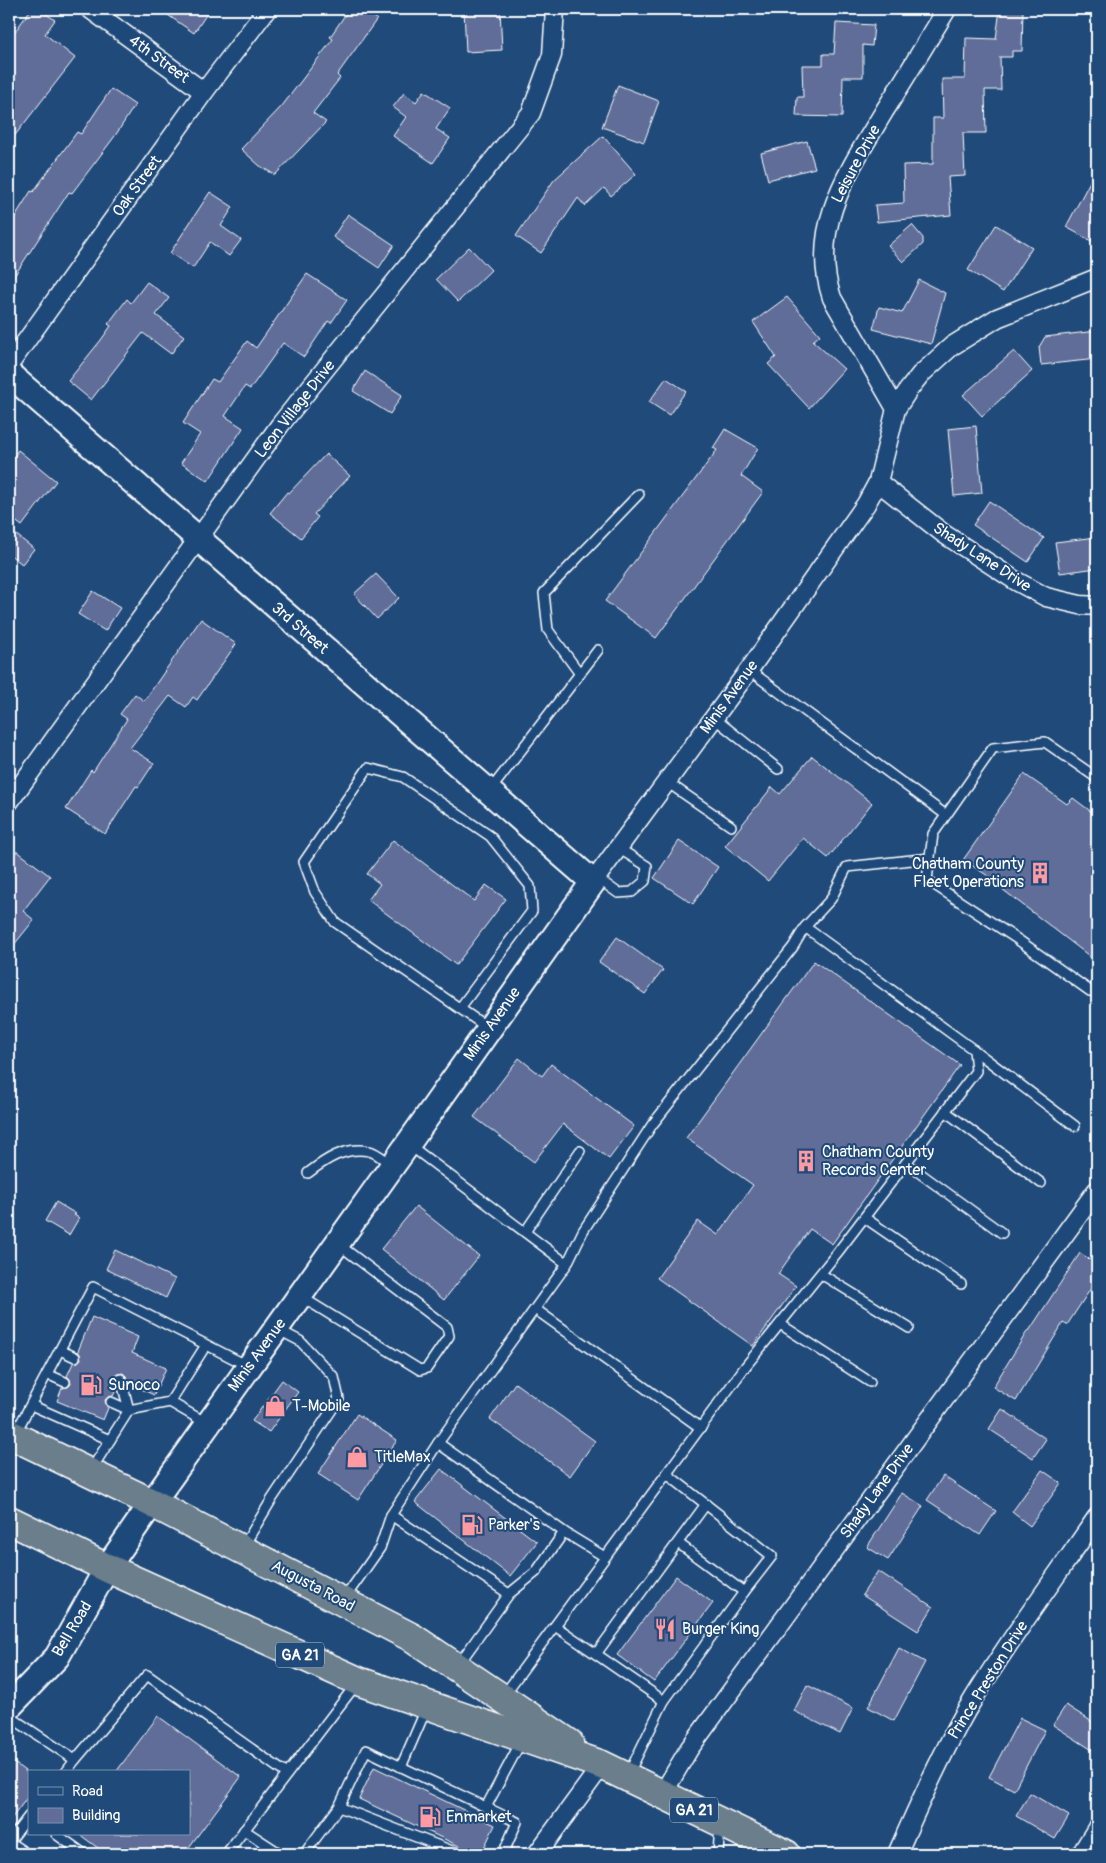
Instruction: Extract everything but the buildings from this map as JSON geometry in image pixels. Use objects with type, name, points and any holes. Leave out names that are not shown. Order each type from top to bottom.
[{"type":"highway","name":"Augusta Road","points":[[11,1435],[152,1503],[413,1638],[602,1765]]},
{"type":"highway","name":"Augusta Road","points":[[9,1520],[107,1568],[358,1681],[602,1765],[779,1853]]},
{"type":"street","name":"4th Street","points":[[90,9],[204,92]]},
{"type":"street","name":"Oak Street","points":[[9,364],[204,92],[267,9]]},
{"type":"street","name":"Leon Village Drive","points":[[9,802],[280,425],[531,113],[552,55],[555,9]]},
{"type":"street","name":"Leisure Drive","points":[[896,409],[832,298],[826,281],[824,265],[826,233],[830,215],[846,176],[947,9]]},
{"type":"street","points":[[878,482],[896,409],[920,375],[952,346],[997,318],[1020,307],[1092,283]]},
{"type":"street","name":"3rd Street","points":[[9,374],[489,792],[594,879]]},
{"type":"street","name":"Shady Lane Drive","points":[[878,482],[944,534],[1016,581],[1046,597],[1070,603],[1097,606]]},
{"type":"street","name":"Minis Avenue","points":[[107,1568],[594,879],[749,670],[862,510],[878,482]]},
{"type":"street","name":"Shady Lane Drive","points":[[662,1795],[695,1741],[1097,1190]]},
{"type":"street","name":"Prince Preston Drive","points":[[897,1854],[926,1788],[966,1712],[995,1665],[1097,1517]]},
{"type":"street","name":"Bell Road","points":[[9,1707],[56,1657],[107,1568]]},
{"type":"street","points":[[537,1854],[602,1765]]},
{"type":"street","points":[[1081,1854],[1097,1828]]},
{"type":"lane","points":[[580,674],[548,630],[544,593],[639,494]]},
{"type":"lane","points":[[489,792],[598,650]]},
{"type":"lane","points":[[749,670],[946,815]]},
{"type":"lane","points":[[714,718],[778,768]]},
{"type":"lane","points":[[1097,778],[1045,742],[993,748],[933,834],[928,880],[1017,938],[1090,992],[1097,992]]},
{"type":"lane","points":[[460,1008],[532,911],[530,886],[490,836],[403,777],[368,768],[304,862],[315,892],[335,922],[489,1028]]},
{"type":"lane","points":[[666,782],[731,826]]},
{"type":"lane","points":[[594,879],[618,893],[632,892],[646,881],[647,866],[618,848]]},
{"type":"lane","points":[[342,1602],[380,1548],[391,1515],[438,1443],[568,1264],[583,1231],[652,1125],[793,946],[805,927],[831,899],[846,867],[930,858]]},
{"type":"lane","points":[[805,927],[1075,1126]]},
{"type":"lane","points":[[502,1698],[745,1367],[865,1218],[976,1071],[974,1050]]},
{"type":"lane","points":[[945,1112],[1041,1183]]},
{"type":"lane","points":[[408,1144],[568,1264]]},
{"type":"lane","points":[[308,1173],[332,1156],[350,1151],[370,1151],[392,1165]]},
{"type":"lane","points":[[525,1232],[580,1151]]},
{"type":"lane","points":[[906,1163],[1002,1233]]},
{"type":"lane","points":[[865,1218],[961,1284]]},
{"type":"lane","points":[[300,1296],[420,1370],[427,1368],[449,1336],[448,1327],[337,1243]]},
{"type":"lane","points":[[821,1274],[909,1328]]},
{"type":"lane","points":[[11,1435],[31,1405],[93,1288],[249,1367]]},
{"type":"lane","points":[[535,1309],[701,1428]]},
{"type":"lane","points":[[780,1324],[870,1382]]},
{"type":"lane","points":[[242,1549],[339,1399],[334,1377],[300,1341],[276,1328]]},
{"type":"lane","points":[[170,1402],[206,1345]]},
{"type":"lane","points":[[60,1350],[75,1357]]},
{"type":"lane","points":[[47,1374],[65,1382]]},
{"type":"lane","points":[[90,1472],[129,1410],[121,1379]]},
{"type":"lane","points":[[111,1402],[129,1410],[170,1402],[208,1424]]},
{"type":"lane","points":[[31,1405],[110,1440]]},
{"type":"lane","points":[[438,1443],[564,1532],[605,1558]]},
{"type":"lane","points":[[627,1777],[664,1701],[772,1556],[666,1474]]},
{"type":"lane","points":[[596,1654],[706,1504]]},
{"type":"lane","points":[[391,1515],[509,1594]]},
{"type":"lane","points":[[456,1667],[509,1594],[536,1572],[564,1532]]},
{"type":"lane","points":[[678,1543],[744,1592]]},
{"type":"lane","points":[[555,1626],[664,1701]]},
{"type":"lane","points":[[68,1770],[147,1675],[287,1774]]},
{"type":"lane","points":[[226,1854],[358,1681]]},
{"type":"lane","points":[[401,1767],[428,1705]]},
{"type":"lane","points":[[9,1716],[75,1760]]},
{"type":"lane","points":[[486,1808],[523,1738]]},
{"type":"lane","points":[[304,1854],[338,1807],[366,1750],[517,1822],[503,1854]]},
{"type":"lane","points":[[338,1807],[460,1854]]},
{"type":"lane","points":[[27,1854],[9,1842],[28,1817]]},
{"type":"lane","points":[[718,1854],[720,1822]]},
{"type":"lane","points":[[244,1830],[281,1854]]},
{"type":"lane","points":[[59,1836],[84,1854]]},
{"type":"place","name":"Chatham County Fleet Operations","points":[[1040,873]]},
{"type":"place","name":"Chatham County Records Center","points":[[806,1161]]},
{"type":"place","name":"Sunoco","points":[[91,1385]]},
{"type":"place","name":"T-Mobile","points":[[275,1406]]},
{"type":"place","name":"TitleMax","points":[[357,1457]]},
{"type":"place","name":"Parker's","points":[[472,1525]]},
{"type":"place","name":"Burger King","points":[[665,1629]]},
{"type":"place","name":"Enmarket","points":[[430,1817]]}]
